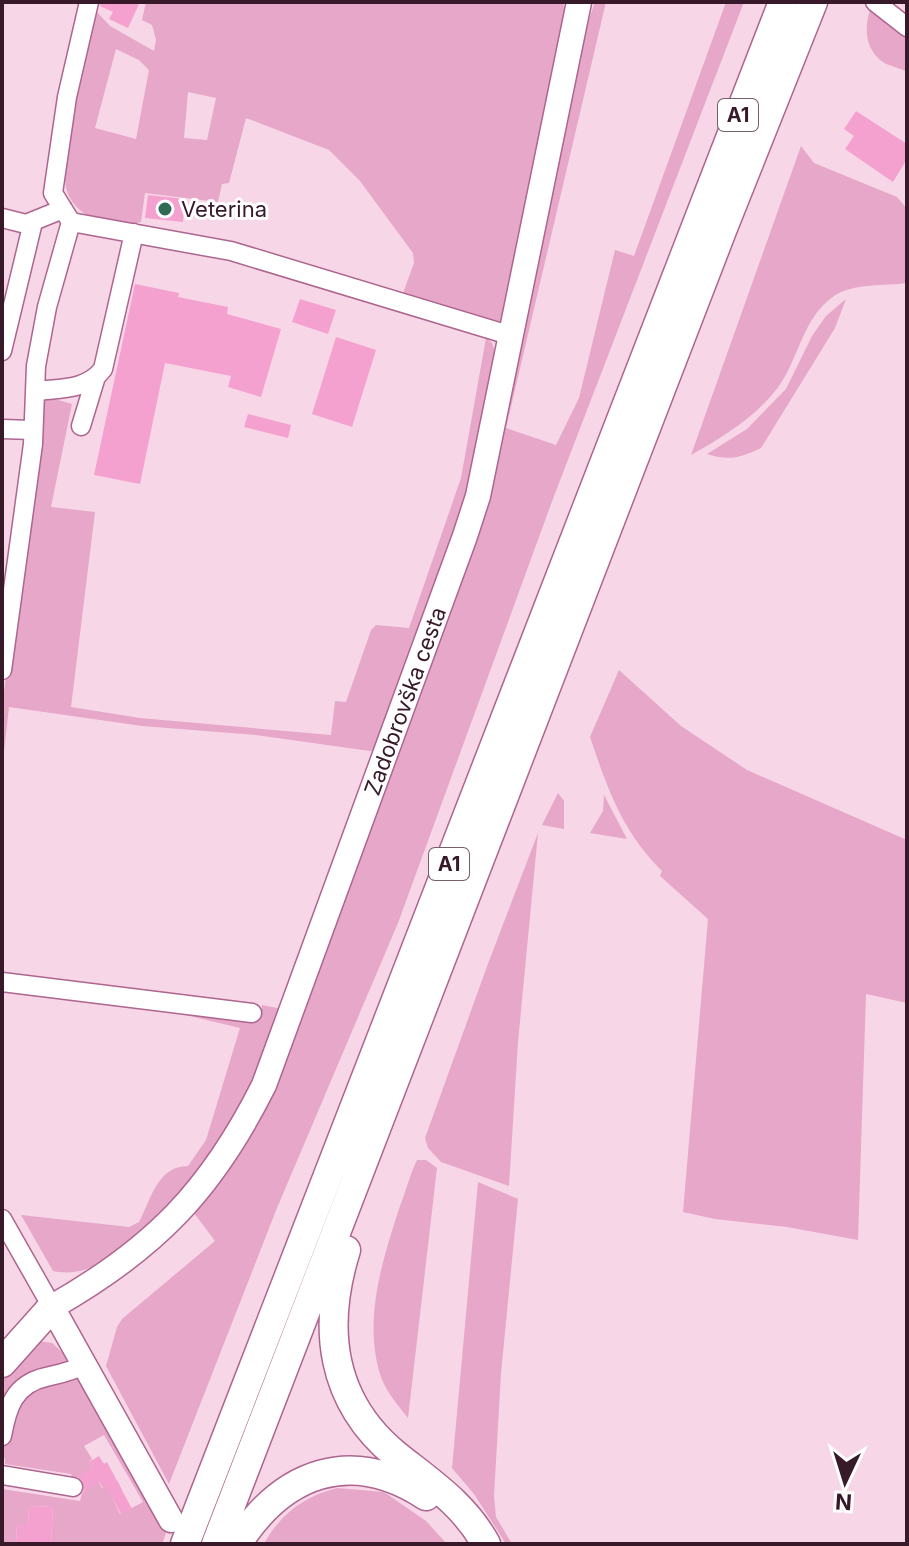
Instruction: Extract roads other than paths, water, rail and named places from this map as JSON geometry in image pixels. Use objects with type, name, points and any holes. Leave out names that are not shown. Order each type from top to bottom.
[{"type":"highway","name":"A1","points":[[176,1536],[176,1531],[203,1499],[783,2]]},
{"type":"highway","name":"A1","points":[[216,1544],[813,2]]},
{"type":"highway","points":[[371,1145],[365,1197],[340,1269],[334,1302],[334,1337],[343,1384],[368,1429],[454,1500],[477,1527],[486,1544]]},
{"type":"highway","points":[[2,1340],[17,1327],[52,1307]]},
{"type":"highway","points":[[2,1363],[52,1307]]},
{"type":"highway","points":[[237,1544],[261,1512],[285,1490],[312,1476],[345,1470],[378,1474],[411,1486],[442,1509],[469,1544]]},
{"type":"main road","name":"Zadobrovška cesta","points":[[52,1307],[107,1274],[176,1217],[229,1149],[264,1085],[478,496],[579,2]]},
{"type":"main road","points":[[52,1307],[176,1536]]},
{"type":"street","points":[[2,670],[33,430],[36,366],[67,215],[53,193],[67,97],[89,2]]},
{"type":"street","points":[[875,2],[904,25]]},
{"type":"street","points":[[2,218],[26,224],[67,215],[134,233],[231,251],[512,336]]},
{"type":"street","points":[[2,351],[33,222]]},
{"type":"street","points":[[81,426],[95,380],[103,369],[134,233]]},
{"type":"street","points":[[37,391],[83,385],[95,380]]},
{"type":"street","points":[[2,429],[33,430]]},
{"type":"street","points":[[2,982],[252,1013]]},
{"type":"street","points":[[2,1219],[52,1307]]},
{"type":"street","points":[[2,1436],[10,1403],[19,1390],[38,1379],[73,1371],[83,1365]]},
{"type":"street","points":[[2,1475],[73,1487]]},
{"type":"place","name":"Veterina","points":[[165,209]]}]
